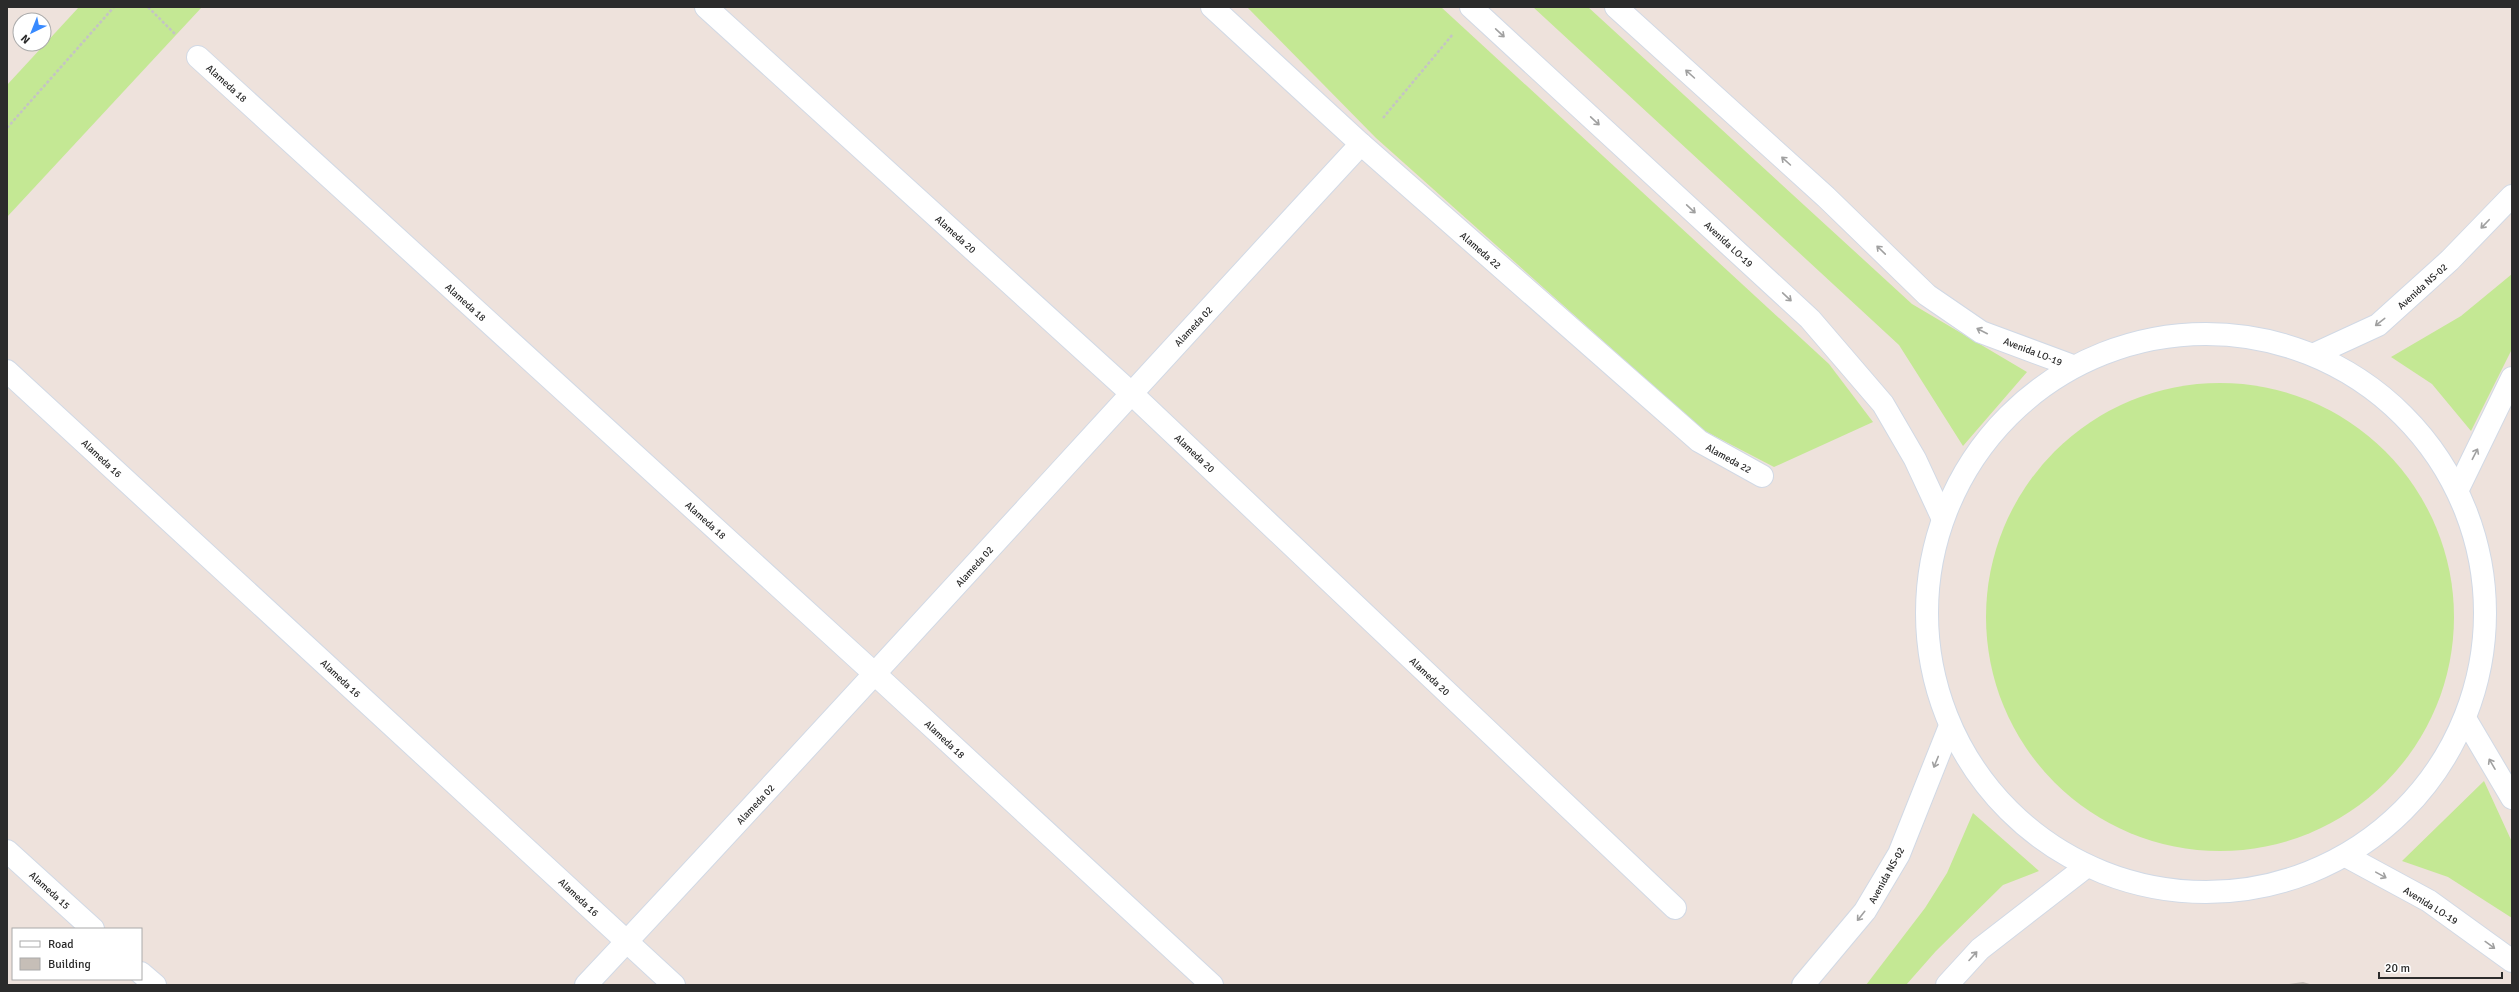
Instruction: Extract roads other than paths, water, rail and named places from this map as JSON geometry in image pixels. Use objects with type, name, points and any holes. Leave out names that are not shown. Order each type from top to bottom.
[{"type":"street","name":"Alameda 20","points":[[706,7],[1131,393],[1675,908]]},
{"type":"street","name":"Alameda 22","points":[[1212,7],[1361,144],[1699,442],[1762,476]]},
{"type":"street","name":"Avenida LO-19","points":[[1616,7],[1826,197],[1927,295],[1981,332],[2070,365]]},
{"type":"street","name":"Avenida LO-19","points":[[1472,8],[1810,319],[1884,404],[1915,459],[1942,517]]},
{"type":"street","name":"Alameda 18","points":[[198,57],[876,675],[1212,985]]},
{"type":"street","name":"Alameda 02","points":[[586,985],[876,675],[1131,393],[1361,144]]},
{"type":"street","name":"Avenida NS-02","points":[[2316,354],[2378,325],[2450,260],[2512,196]]},
{"type":"street","points":[[2250,337],[2316,354],[2373,387],[2421,433],[2458,489],[2478,544],[2487,604],[2483,662],[2466,720],[2437,773],[2396,820],[2346,856],[2263,887],[2214,892],[2173,890],[2087,866],[2031,830],[1990,788],[1950,726],[1932,668],[1928,624],[1929,568],[1942,517],[1963,470],[1992,429],[2028,393],[2070,365],[2144,343],[2199,339],[2250,337]]},
{"type":"street","name":"Alameda 16","points":[[7,371],[674,985]]},
{"type":"street","points":[[2458,489],[2512,378]]},
{"type":"street","points":[[2466,720],[2512,798]]},
{"type":"street","name":"Avenida NS-02","points":[[1803,985],[1865,911],[1899,854],[1950,726]]},
{"type":"street","name":"Alameda 15","points":[[7,851],[92,928]]},
{"type":"street","name":"Avenida LO-19","points":[[2346,856],[2429,902],[2512,961]]},
{"type":"street","points":[[1947,985],[1980,949],[2087,866]]},
{"type":"street","points":[[142,974],[155,985]]}]
